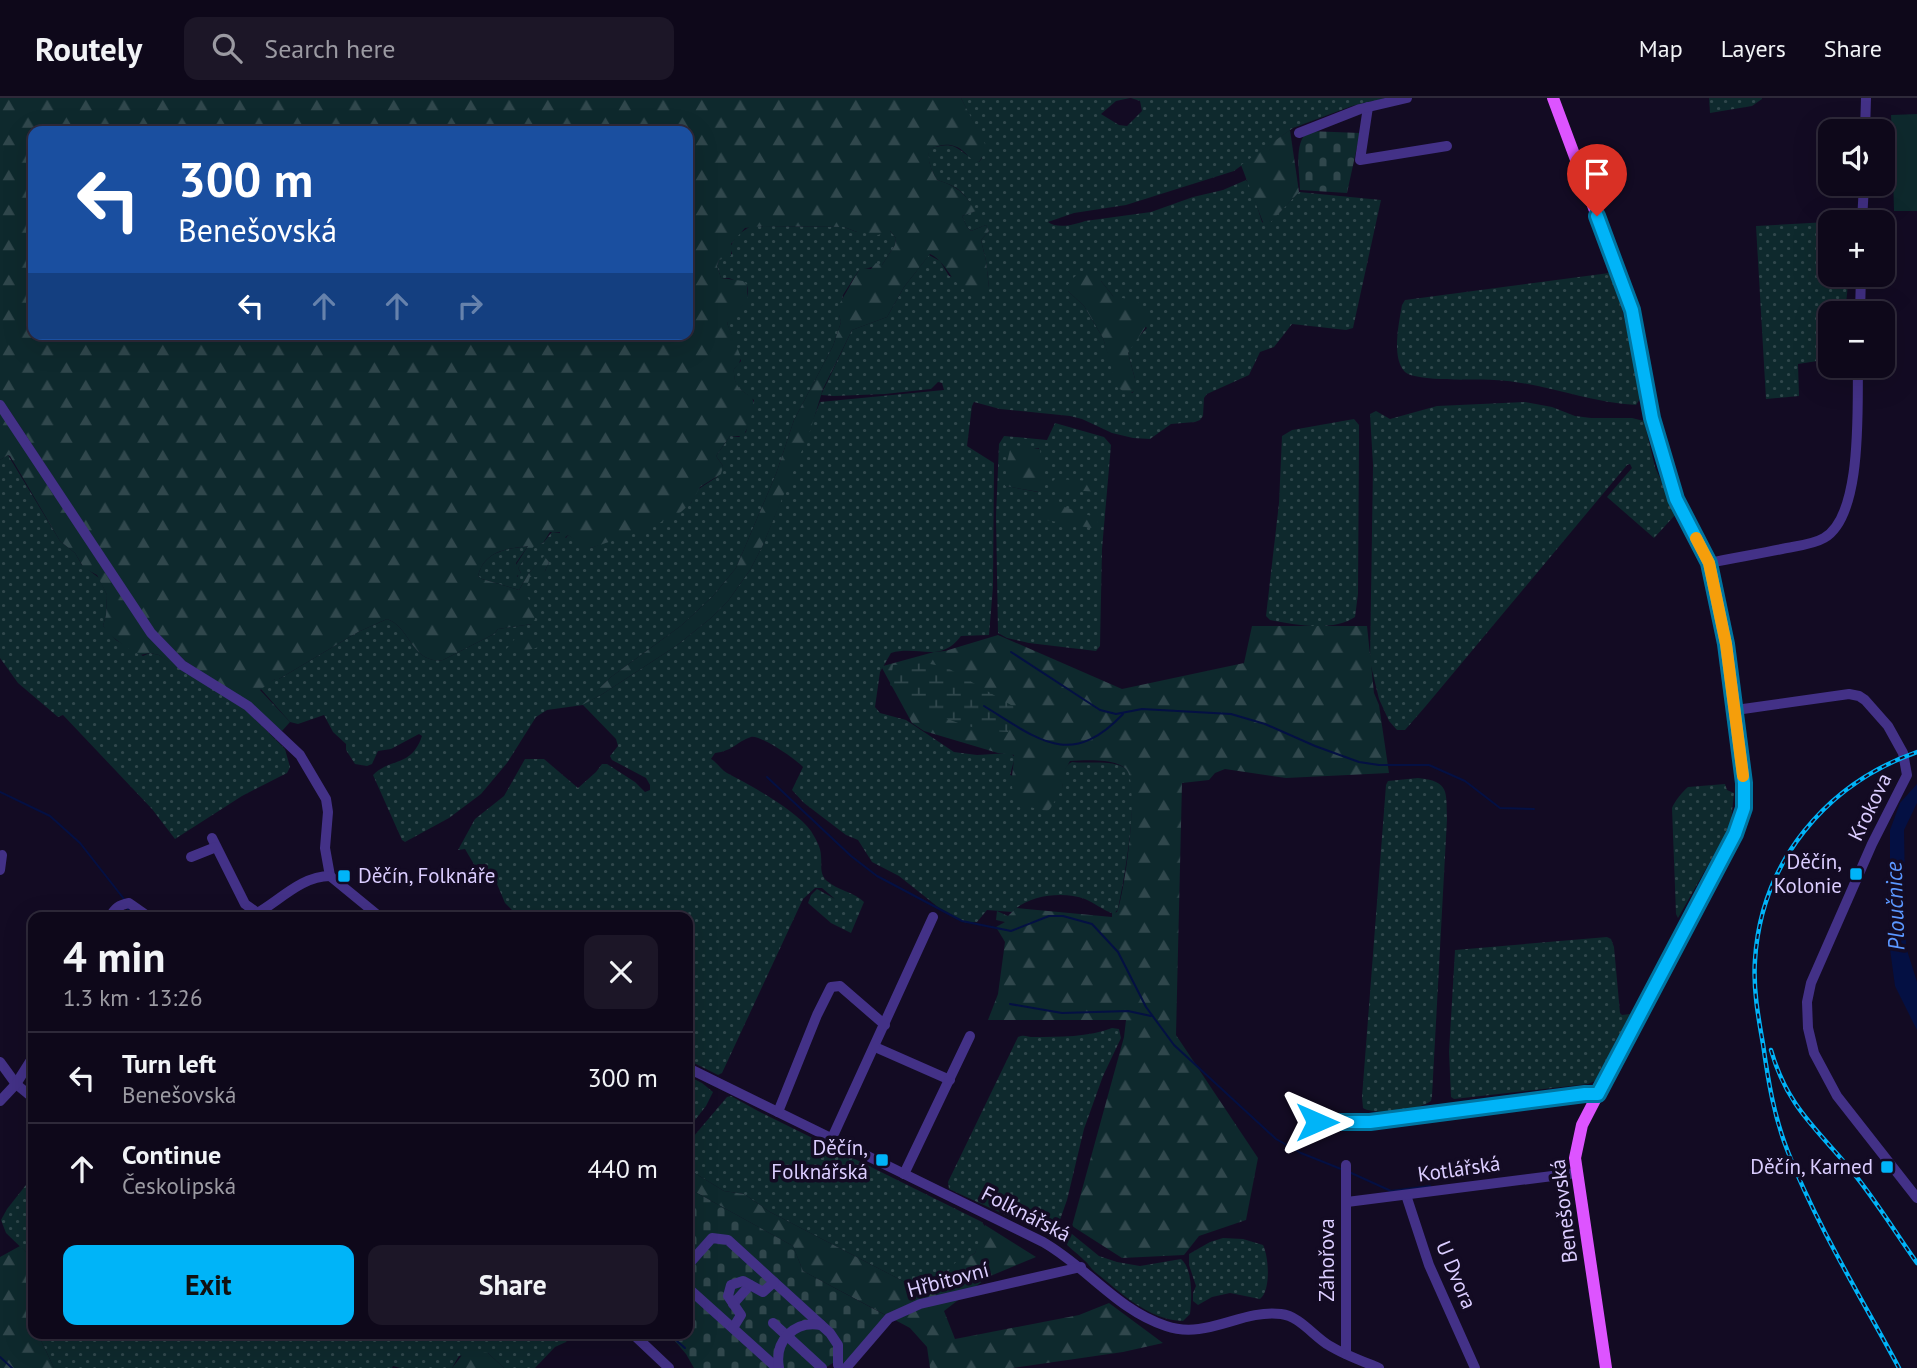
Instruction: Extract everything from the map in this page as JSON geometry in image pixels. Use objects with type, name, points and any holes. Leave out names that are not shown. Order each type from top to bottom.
[{"type":"main road","name":"Benešovská","points":[[1553,98],[1632,310],[1652,418],[1676,499],[1709,563],[1726,644],[1744,783],[1744,808],[1735,834],[1577,1139],[1576,1173],[1606,1368]]},
{"type":"street","points":[[1300,133],[1368,107],[1407,98]]},
{"type":"street","points":[[1865,119],[1866,98]]},
{"type":"street","points":[[1368,107],[1360,160],[1447,146]]},
{"type":"street","points":[[1709,563],[1806,544],[1823,538],[1837,528],[1845,514],[1850,496],[1855,456],[1858,378]]},
{"type":"street","points":[[0,405],[151,633],[182,665],[248,706],[300,755],[326,799],[328,813],[325,848],[330,876],[374,912]]},
{"type":"street","name":"Krokova","points":[[1736,710],[1849,694],[1859,696],[1888,726],[1903,753],[1907,775],[1872,844],[1820,961],[1807,1002],[1808,1028],[1814,1054],[1824,1073],[1837,1096],[1917,1198]]},
{"type":"street","points":[[191,857],[214,842],[251,912]]},
{"type":"street","points":[[0,870],[2,855]]},
{"type":"street","points":[[260,912],[289,891],[314,879],[330,876]]},
{"type":"street","points":[[113,912],[120,905],[129,903],[142,912]]},
{"type":"street","points":[[832,1138],[933,917]]},
{"type":"street","points":[[778,1112],[831,987],[840,986],[885,1025]]},
{"type":"street","points":[[904,1174],[970,1036]]},
{"type":"street","points":[[875,1047],[950,1080]]},
{"type":"street","points":[[0,1062],[16,1084],[28,1094]]},
{"type":"street","points":[[0,1101],[16,1084],[28,1065]]},
{"type":"street","name":"Folknářská","points":[[693,1070],[1043,1242],[1081,1267],[1130,1309],[1167,1327],[1195,1331],[1266,1313],[1284,1314],[1329,1346],[1378,1368]]},
{"type":"street","points":[[1317,1122],[1370,1122],[1598,1094]]},
{"type":"street","name":"Záhořova","points":[[1346,1165],[1346,1354]]},
{"type":"street","name":"Kotlářská","points":[[1347,1202],[1576,1173]]},
{"type":"street","name":"U Dvora","points":[[1406,1195],[1429,1265],[1475,1368]]},
{"type":"street","points":[[693,1259],[712,1238],[728,1240],[836,1340],[842,1366]]},
{"type":"street","name":"Hřbitovní","points":[[842,1366],[890,1318],[920,1304],[1081,1267]]},
{"type":"street","points":[[733,1328],[741,1315],[733,1304],[750,1285],[763,1292],[774,1282]]},
{"type":"street","points":[[693,1292],[778,1368]]},
{"type":"street","points":[[773,1323],[822,1368]]},
{"type":"street","points":[[778,1368],[778,1352],[787,1335],[803,1325],[821,1325]]},
{"type":"street","points":[[638,1339],[669,1368]]},
{"type":"green space","points":[[0,98],[961,98],[985,144],[984,154],[979,162],[960,149],[947,145],[930,149],[929,157],[937,180],[960,191],[976,211],[962,216],[967,227],[971,231],[986,225],[989,231],[981,240],[989,288],[983,295],[964,289],[930,254],[904,287],[887,317],[852,330],[823,389],[810,431],[763,545],[750,570],[728,601],[676,646],[582,705],[611,677],[682,625],[713,596],[736,568],[776,474],[794,420],[833,346],[841,322],[837,308],[859,270],[871,269],[876,263],[882,265],[895,245],[896,238],[890,231],[878,235],[844,227],[745,228],[731,244],[731,256],[719,260],[717,266],[721,278],[743,281],[747,285],[747,301],[727,323],[741,357],[734,369],[736,383],[752,397],[753,406],[750,422],[743,436],[730,436],[716,456],[723,466],[721,474],[700,487],[691,503],[681,512],[647,529],[591,548],[568,535],[563,539],[560,538],[560,532],[550,532],[543,543],[534,546],[518,568],[520,576],[513,575],[512,571],[528,546],[504,550],[491,556],[481,567],[478,576],[519,590],[544,556],[549,562],[545,571],[537,577],[530,577],[525,592],[534,610],[535,619],[532,624],[498,629],[494,634],[443,660],[432,660],[418,651],[401,629],[387,619],[358,632],[275,679],[260,690],[290,722],[282,731],[250,703],[185,661],[154,630],[8,408],[0,400]]},
{"type":"green space","points":[[961,98],[1130,98],[1116,101],[1101,114],[1119,125],[1127,126],[1142,111],[1140,101],[1131,98],[1386,98],[1352,106],[1293,128],[1234,171],[1126,205],[1074,213],[1048,222],[1066,226],[1151,212],[1223,190],[1246,180],[1250,184],[1262,222],[1267,225],[1299,192],[1381,200],[1353,328],[1346,330],[1292,324],[1274,347],[1260,352],[1249,375],[1207,394],[1200,420],[1171,424],[1150,439],[1133,438],[1112,433],[1070,416],[1000,409],[974,402],[967,446],[994,463],[993,587],[989,635],[961,636],[953,644],[937,652],[891,653],[880,672],[875,707],[880,713],[906,720],[954,752],[977,755],[1010,753],[1015,757],[1010,775],[1062,789],[1065,770],[1072,762],[1108,763],[1126,769],[1130,778],[1132,813],[1118,909],[1114,914],[1085,899],[1056,895],[1036,898],[1012,912],[987,910],[977,922],[966,923],[938,907],[899,876],[872,862],[858,840],[846,835],[804,803],[792,790],[803,767],[799,763],[762,739],[746,739],[715,753],[711,759],[725,772],[772,799],[804,823],[819,846],[824,878],[864,902],[851,933],[831,923],[808,903],[817,889],[835,899],[822,888],[815,888],[803,899],[722,1073],[718,1075],[693,1062],[693,912],[514,912],[505,903],[497,884],[475,866],[465,849],[458,850],[475,819],[504,796],[525,759],[544,759],[578,788],[602,764],[607,764],[635,782],[645,792],[650,790],[646,778],[612,760],[610,756],[618,746],[616,739],[583,705],[547,710],[536,717],[507,763],[481,794],[449,818],[405,842],[373,775],[380,769],[406,758],[422,736],[419,734],[391,749],[378,751],[372,764],[355,764],[346,750],[346,744],[333,732],[324,715],[298,724],[290,722],[260,688],[358,632],[387,619],[401,629],[418,651],[432,660],[443,660],[494,634],[498,629],[532,624],[524,593],[530,576],[545,571],[549,562],[544,557],[529,573],[519,590],[478,576],[481,567],[491,556],[512,548],[528,546],[516,563],[517,577],[521,573],[518,568],[534,545],[543,543],[552,532],[561,533],[566,538],[568,535],[591,548],[691,503],[697,490],[717,477],[723,466],[716,456],[730,436],[739,437],[746,432],[754,400],[739,388],[735,381],[734,369],[741,361],[727,323],[745,302],[747,285],[721,278],[717,266],[719,260],[732,254],[730,247],[737,235],[751,226],[844,227],[857,232],[890,231],[896,238],[895,245],[882,265],[859,270],[843,295],[839,314],[841,322],[833,346],[794,420],[776,474],[736,568],[713,596],[682,625],[611,677],[585,703],[676,646],[728,601],[750,570],[763,545],[820,402],[944,390],[942,383],[938,382],[931,389],[885,394],[821,395],[852,330],[887,317],[904,287],[929,255],[940,261],[949,276],[989,288],[981,240],[989,231],[986,225],[971,231],[967,227],[962,216],[975,211],[960,191],[937,180],[928,157],[929,149],[946,145],[979,162],[982,158],[983,142]],"holes":[[[1101,281],[1147,328],[1134,341],[1128,353],[1135,379],[1135,390],[1132,393],[1111,363],[1103,338],[1084,306],[1068,291]]]},
{"type":"green space","points":[[1709,98],[1762,99],[1752,106],[1710,113]]},
{"type":"green space","points":[[1917,114],[1917,211],[1894,210],[1895,119],[1891,119],[1891,115]]},
{"type":"green space","points":[[1290,130],[1299,192],[1268,225],[1264,225],[1241,165]]},
{"type":"green space","points":[[1308,131],[1360,133],[1347,193],[1300,190],[1300,143]]},
{"type":"green space","points":[[1818,223],[1818,287],[1848,287],[1846,301],[1818,301],[1818,361],[1798,364],[1799,396],[1766,399],[1756,226]]},
{"type":"green space","points":[[1087,271],[1101,281],[1113,296],[1137,301],[1151,319],[1128,353],[1135,379],[1135,391],[1127,394],[1117,387],[1103,338],[1084,306],[1068,291],[1067,286],[1073,278]]},
{"type":"green space","points":[[1609,273],[1622,309],[1641,393],[1636,405],[1600,401],[1512,382],[1421,377],[1405,372],[1401,366],[1397,340],[1405,300]]},
{"type":"green space","points":[[1525,402],[1552,407],[1575,416],[1632,418],[1644,421],[1655,467],[1676,514],[1654,538],[1607,497],[1632,468],[1630,464],[1627,465],[1425,707],[1405,730],[1397,730],[1389,721],[1379,699],[1370,662],[1373,465],[1370,414],[1376,411],[1390,419],[1437,406]]},
{"type":"green space","points":[[0,412],[148,636],[184,672],[159,655],[140,655],[127,648],[103,626],[107,595],[97,575],[84,568],[75,553],[60,541],[10,456],[0,460]]},
{"type":"green space","points":[[1354,419],[1359,425],[1358,594],[1355,617],[1346,622],[1325,626],[1270,620],[1266,616],[1279,503],[1282,436],[1292,430]]},
{"type":"green space","points":[[1055,423],[1104,437],[1111,445],[1102,549],[1100,646],[1096,651],[1029,643],[998,633],[996,516],[999,444],[1004,436],[1047,440]],"holes":[[[1032,448],[1039,448],[1038,492],[1006,486]]]},
{"type":"green space","points":[[1011,446],[1040,449],[1043,475],[1039,492],[1005,486],[1007,462]]},
{"type":"green space","points":[[8,455],[60,541],[75,553],[82,565],[99,578],[107,595],[103,626],[116,640],[143,656],[150,653],[159,655],[245,709],[285,749],[290,767],[287,773],[242,796],[175,839],[152,809],[63,715],[58,717],[18,683],[0,658],[0,460]]},
{"type":"green space","points":[[1055,479],[1093,481],[1101,485],[1100,492],[1054,489],[1050,484]]},
{"type":"green space","points":[[1050,502],[1097,518],[1098,522],[1091,528],[1046,520],[1042,518]]},
{"type":"green space","points":[[1252,626],[1367,626],[1374,693],[1379,705],[1389,773],[1286,778],[1225,769],[1215,773],[1209,780],[1182,783],[1176,1035],[1258,1158],[1246,1220],[1199,1236],[1184,1255],[1122,1258],[1072,1226],[1124,1037],[1126,1020],[988,1020],[998,994],[1005,942],[996,927],[1005,922],[996,920],[997,911],[1008,916],[1016,908],[1112,917],[1112,913],[1117,912],[1130,838],[1130,778],[1126,769],[1115,763],[1070,761],[1065,770],[1062,789],[1050,809],[1047,811],[1021,805],[1012,788],[1014,755],[998,753],[924,731],[912,723],[882,668],[998,635],[1122,689],[1244,663]]},
{"type":"green space","points":[[517,636],[538,636],[543,643],[535,648],[517,649],[497,666],[497,661]]},
{"type":"green space","points":[[925,663],[946,667],[1016,708],[1008,732],[974,728],[945,718],[890,685],[893,665]]},
{"type":"green space","points":[[1418,778],[1441,785],[1447,802],[1432,1096],[1431,1101],[1417,1107],[1377,1112],[1363,1108],[1362,1097],[1386,785],[1388,781]]},
{"type":"green space","points":[[1725,784],[1727,790],[1734,793],[1731,821],[1678,918],[1672,808],[1688,787]]},
{"type":"green space","points":[[1607,937],[1611,939],[1614,947],[1620,1013],[1630,1014],[1595,1081],[1454,1099],[1451,1097],[1449,1052],[1455,950]]},
{"type":"green space","points":[[1119,1029],[1121,1038],[1103,1076],[1084,1129],[1067,1200],[1056,1231],[1047,1234],[949,1189],[948,1182],[1018,1037],[1074,1036]]},
{"type":"green space","points":[[693,1078],[713,1092],[693,1123]]},
{"type":"green space","points":[[731,1096],[982,1222],[986,1228],[975,1253],[956,1263],[941,1285],[924,1292],[770,1212],[744,1194],[724,1191],[693,1172],[693,1137],[727,1097]]},
{"type":"green space","points":[[693,1172],[724,1191],[744,1194],[770,1212],[924,1292],[940,1285],[955,1263],[975,1253],[985,1225],[1036,1257],[988,1277],[944,1311],[955,1339],[1079,1315],[1109,1303],[1163,1343],[1123,1352],[1012,1368],[930,1368],[927,1347],[910,1328],[803,1271],[793,1246],[693,1191]]},
{"type":"green space","points":[[28,1182],[28,1254],[6,1233],[1,1220]]},
{"type":"green space","points":[[693,1191],[793,1246],[803,1271],[887,1316],[845,1364],[836,1361],[825,1368],[694,1368],[673,1339],[693,1339]]},
{"type":"green space","points":[[1063,1230],[1099,1256],[1117,1262],[1140,1266],[1181,1259],[1190,1277],[1190,1314],[1183,1321],[1170,1319],[1135,1304],[1094,1271],[1060,1238]]},
{"type":"green space","points":[[1223,1238],[1243,1239],[1263,1245],[1268,1265],[1264,1295],[1260,1299],[1230,1293],[1212,1297],[1198,1305],[1193,1301],[1196,1286],[1189,1265],[1189,1254]]},
{"type":"green space","points":[[20,1246],[28,1254],[28,1339],[40,1339],[54,1368],[0,1368],[0,1257]]},
{"type":"green space","points":[[40,1339],[568,1339],[555,1347],[535,1368],[504,1368],[488,1353],[459,1356],[452,1368],[54,1368]]},
{"type":"green space","points":[[466,1350],[488,1353],[504,1368],[452,1368]]},
{"type":"water","name":"Ploučnice","points":[[1917,784],[1917,803],[1904,830],[1906,947],[1917,982],[1917,1030],[1895,986],[1890,949],[1890,830],[1900,803]]},
{"type":"waterway","points":[[1011,652],[1100,710],[1116,714],[1142,709],[1231,714],[1265,724],[1359,762],[1379,765],[1429,765],[1465,781],[1500,808],[1534,809]]},
{"type":"waterway","points":[[984,706],[1038,738],[1070,745],[1087,741],[1104,731],[1123,714]]},
{"type":"waterway","points":[[767,777],[851,856],[877,876],[962,921],[1011,931],[1049,916],[1063,916],[1092,924],[1118,952],[1146,1007],[1174,1045],[1276,1139],[1301,1153],[1341,1169]]},
{"type":"waterway","points":[[0,792],[50,816],[80,843],[124,899]]},
{"type":"waterway","points":[[1010,1004],[1062,1013],[1128,1011],[1151,1016]]},
{"type":"waterway","points":[[1349,1172],[1391,1191],[1430,1186]]},
{"type":"waterway","points":[[675,1339],[685,1348]]},
{"type":"waterway","points":[[0,1357],[12,1368]]},
{"type":"railway","points":[[1899,1368],[1826,1234],[1783,1139],[1775,1112],[1756,1002],[1755,960],[1760,924],[1770,891],[1785,860],[1804,831],[1827,806],[1854,784],[1884,766],[1917,752]]},
{"type":"railway","points":[[1771,1050],[1794,1102],[1860,1181],[1917,1263]]},
{"type":"slow traffic","points":[[1696,538],[1709,563],[1726,644],[1743,776]]},
{"type":"place","name":"Děčín, Kolonie","points":[[1856,874]]},
{"type":"place","name":"Děčín, Folknáře","points":[[344,876]]},
{"type":"place","name":"Děčín, Folknářská","points":[[882,1160]]},
{"type":"place","name":"Děčín, Karned","points":[[1887,1167]]},
{"type":"route","points":[[1317,1122],[1370,1122],[1598,1094],[1735,834],[1744,808],[1736,710],[1709,563],[1676,499],[1652,418],[1632,310],[1597,216]]}]
